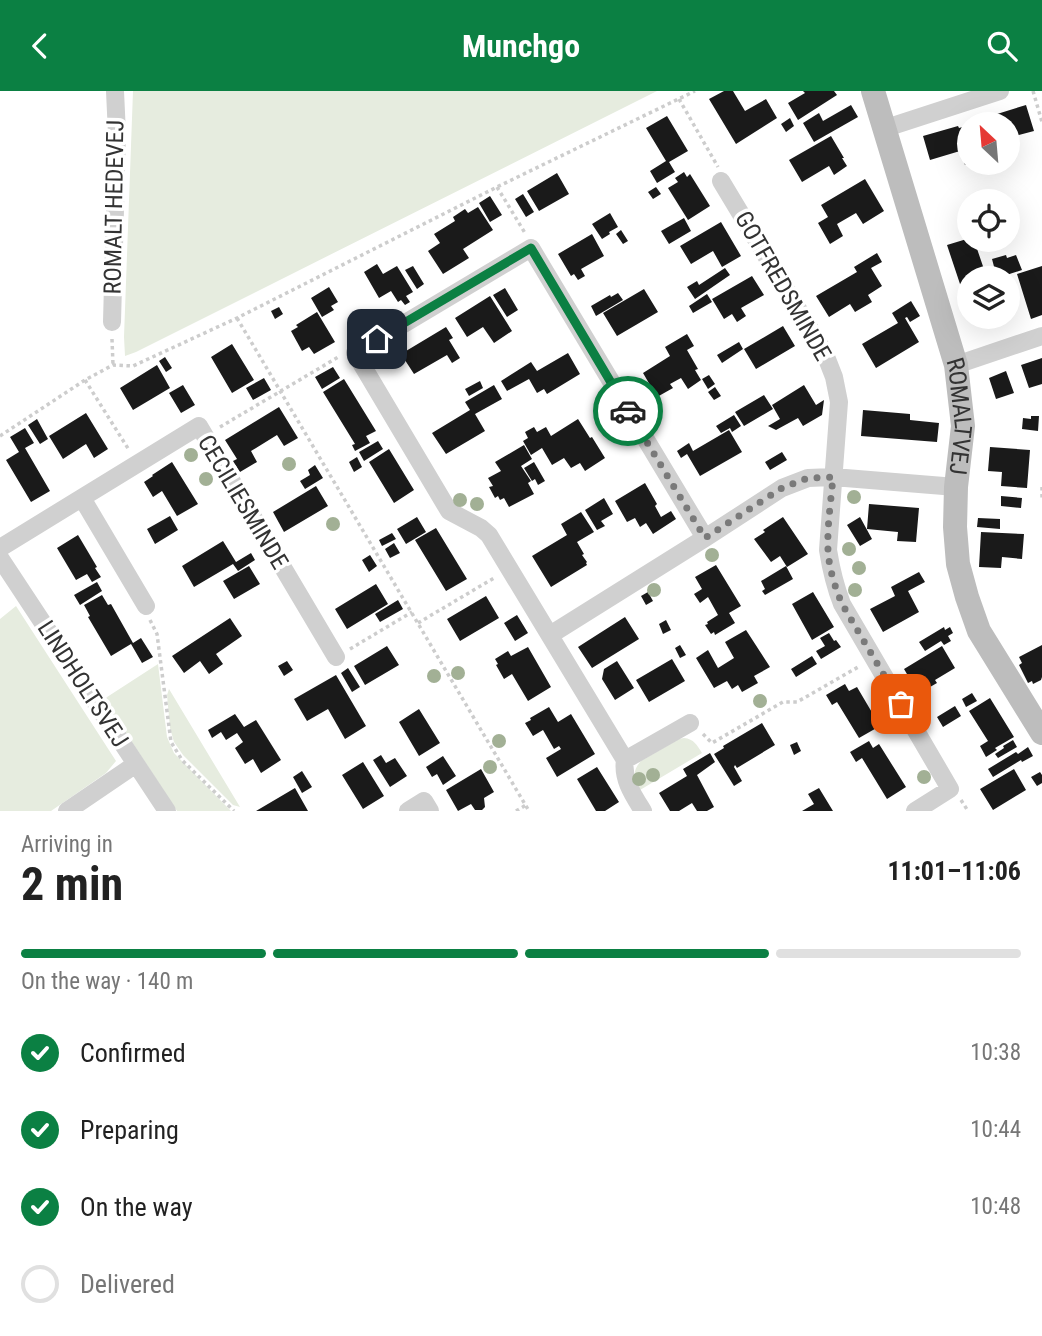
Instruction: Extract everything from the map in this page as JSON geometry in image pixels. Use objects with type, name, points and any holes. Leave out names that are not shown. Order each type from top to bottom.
[{"type":"street","name":"ROMALT HEDEVEJ","points":[[111,322],[117,134],[115,91]]},
{"type":"street","name":"ROMALTVEJ","points":[[873,91],[956,365],[963,426],[956,487],[958,564],[979,631],[1034,703],[1042,733]]},
{"type":"street","points":[[883,129],[1000,91]]},
{"type":"street","name":"GOTFREDSMINDE","points":[[721,181],[825,354],[834,377],[839,402],[828,550],[831,570],[842,604],[950,789],[915,811]]},
{"type":"street","points":[[643,811],[628,786],[624,772],[625,760],[489,535],[449,511],[355,352],[531,248],[705,538]]},
{"type":"street","points":[[956,365],[1042,336]]},
{"type":"street","name":"CECILIESMINDE","points":[[0,548],[199,426],[336,657]]},
{"type":"street","points":[[550,635],[782,488],[808,478],[833,477],[956,487]]},
{"type":"street","points":[[82,498],[146,606]]},
{"type":"street","name":"LINDHOLTSVEJ","points":[[0,558],[167,811]]},
{"type":"street","points":[[625,760],[690,723]]},
{"type":"street","points":[[67,811],[136,764]]},
{"type":"street","points":[[408,811],[425,801],[430,811]]},
{"type":"path","points":[[0,436],[85,380],[113,365],[134,366],[237,318],[695,91]]},
{"type":"path","points":[[1033,91],[1042,122]]},
{"type":"path","points":[[678,99],[719,168],[721,181]]},
{"type":"path","points":[[497,187],[527,236],[531,248]]},
{"type":"path","points":[[237,318],[529,811]]},
{"type":"path","points":[[111,322],[113,365]]},
{"type":"path","points":[[205,436],[343,354],[355,352]]},
{"type":"path","points":[[85,380],[137,464]]},
{"type":"path","points":[[1042,487],[1042,500]]},
{"type":"path","points":[[418,623],[509,569]]},
{"type":"path","points":[[146,606],[157,634],[171,742],[182,760],[234,811]]},
{"type":"path","points":[[336,657],[412,612]]},
{"type":"path","points":[[690,723],[712,743],[783,702],[797,702],[873,658]]},
{"type":"path","points":[[516,811],[526,805]]},
{"type":"shaded area","points":[[133,91],[657,91],[125,356]]},
{"type":"shaded area","points":[[16,606],[116,761],[106,773],[51,811],[0,811],[0,619]]},
{"type":"shaded area","points":[[158,664],[167,737],[174,753],[231,811],[177,811],[104,699]]},
{"type":"shaded area","points":[[169,689],[240,807],[233,805],[183,755],[174,742],[170,728],[167,695]]},
{"type":"shaded area","points":[[684,738],[693,741],[702,753],[640,790],[635,772],[641,761]]},
{"type":"building","points":[[724,91],[733,91],[745,111],[766,99],[777,118],[736,144],[709,99]]},
{"type":"building","points":[[803,91],[834,91],[837,95],[798,120],[788,103],[805,93]]},
{"type":"building","points":[[851,105],[858,117],[814,142],[803,123],[819,113],[823,121]]},
{"type":"building","points":[[1026,105],[1034,131],[1020,135],[1020,112],[1004,112]]},
{"type":"building","points":[[667,116],[688,151],[669,162],[675,172],[657,183],[650,171],[666,161],[646,128]]},
{"type":"building","points":[[790,118],[794,126],[786,132],[781,124]]},
{"type":"building","points":[[957,126],[957,152],[930,160],[923,136]]},
{"type":"building","points":[[831,136],[847,166],[834,175],[829,166],[802,182],[789,160]]},
{"type":"building","points":[[684,172],[687,177],[690,174],[710,206],[688,220],[668,188],[678,182],[675,178]]},
{"type":"building","points":[[557,173],[569,194],[539,211],[527,191]]},
{"type":"building","points":[[865,179],[884,211],[863,224],[856,213],[837,224],[843,236],[830,244],[818,223],[828,217],[821,205]]},
{"type":"building","points":[[656,187],[661,194],[653,199],[648,192]]},
{"type":"building","points":[[523,194],[534,212],[526,217],[515,199]]},
{"type":"building","points":[[490,196],[502,215],[490,222],[479,203]]},
{"type":"building","points":[[478,207],[493,230],[463,249],[469,258],[443,274],[428,251],[440,243],[434,234],[455,221],[453,217],[465,209],[468,213]]},
{"type":"building","points":[[610,213],[618,227],[602,239],[592,224]]},
{"type":"building","points":[[684,218],[691,231],[669,244],[661,231]]},
{"type":"building","points":[[721,222],[741,256],[722,267],[713,251],[691,264],[680,246]]},
{"type":"building","points":[[621,230],[628,241],[623,244],[616,234]]},
{"type":"building","points":[[592,234],[604,256],[581,269],[585,276],[578,280],[574,274],[571,276],[558,254]]},
{"type":"building","points":[[957,242],[957,252],[978,252],[983,266],[957,266],[957,275],[947,245]]},
{"type":"building","points":[[877,253],[882,262],[871,268],[882,286],[868,295],[872,302],[855,312],[850,304],[829,317],[816,296],[857,272],[854,267]]},
{"type":"building","points":[[1016,255],[1022,270],[1020,266],[994,266],[992,259]]},
{"type":"building","points":[[377,264],[383,274],[397,266],[413,292],[406,296],[410,302],[405,305],[401,300],[398,302],[391,291],[379,298],[364,272]]},
{"type":"building","points":[[413,266],[424,284],[417,289],[405,270]]},
{"type":"building","points":[[1042,266],[1042,315],[1031,319],[1020,284],[1020,273]]},
{"type":"building","points":[[725,268],[730,275],[695,299],[687,287],[697,281],[699,285]]},
{"type":"building","points":[[752,276],[764,295],[741,308],[746,316],[737,322],[732,314],[724,319],[712,299]]},
{"type":"building","points":[[329,287],[338,302],[331,306],[334,310],[322,317],[311,298]]},
{"type":"building","points":[[505,288],[518,310],[507,317],[493,295]]},
{"type":"building","points":[[644,289],[658,312],[617,336],[603,313]]},
{"type":"building","points":[[618,293],[623,300],[596,316],[591,306]]},
{"type":"building","points":[[707,294],[712,302],[693,313],[689,306]]},
{"type":"building","points":[[490,296],[512,331],[494,343],[483,327],[467,337],[455,318]]},
{"type":"building","points":[[911,301],[920,316],[910,322],[905,318],[919,342],[876,368],[862,344],[898,323],[892,313]]},
{"type":"building","points":[[279,307],[283,314],[275,319],[271,311]]},
{"type":"building","points":[[317,312],[335,342],[314,354],[309,347],[302,351],[291,331]]},
{"type":"building","points":[[783,326],[795,346],[756,369],[744,349]]},
{"type":"building","points":[[446,327],[453,338],[449,340],[460,358],[452,363],[447,355],[414,374],[401,354]]},
{"type":"building","points":[[687,334],[694,346],[687,350],[701,380],[688,389],[681,378],[670,384],[673,388],[657,397],[643,373],[670,356],[665,347]]},
{"type":"building","points":[[739,342],[743,349],[722,363],[717,355]]},
{"type":"building","points":[[232,344],[254,380],[232,393],[211,357]]},
{"type":"building","points":[[568,353],[580,374],[547,394],[544,389],[537,393],[529,379],[507,391],[501,381],[531,362],[537,371]]},
{"type":"building","points":[[165,357],[172,368],[166,372],[159,361]]},
{"type":"building","points":[[1042,358],[1042,384],[1029,388],[1021,365]]},
{"type":"building","points":[[157,365],[170,388],[133,410],[120,388]]},
{"type":"building","points":[[333,367],[340,378],[322,389],[315,377]]},
{"type":"building","points":[[1006,371],[1014,393],[996,399],[989,378]]},
{"type":"building","points":[[709,375],[715,384],[708,389],[702,379]]},
{"type":"building","points":[[264,378],[271,390],[253,400],[246,388]]},
{"type":"building","points":[[344,379],[376,431],[366,436],[370,443],[355,451],[352,445],[355,444],[323,392]]},
{"type":"building","points":[[480,381],[483,388],[469,396],[465,389]]},
{"type":"building","points":[[183,385],[195,405],[181,413],[169,393]]},
{"type":"building","points":[[494,385],[502,399],[475,414],[485,431],[446,454],[432,433],[470,410],[465,402]]},
{"type":"building","points":[[804,385],[816,405],[824,400],[822,415],[803,426],[798,418],[776,430],[768,426],[780,419],[772,405]]},
{"type":"building","points":[[715,387],[721,396],[714,400],[708,392]]},
{"type":"building","points":[[764,395],[773,409],[744,426],[735,412]]},
{"type":"building","points":[[279,407],[298,438],[284,446],[277,435],[251,451],[257,462],[240,472],[233,461],[237,459],[225,440]]},
{"type":"building","points":[[863,410],[910,414],[910,420],[939,423],[937,442],[861,436]]},
{"type":"building","points":[[86,413],[108,449],[94,458],[86,444],[63,459],[49,436]]},
{"type":"building","points":[[734,415],[741,426],[732,432],[730,428],[721,433],[716,426]]},
{"type":"building","points":[[1031,416],[1039,416],[1038,431],[1022,429],[1023,418],[1031,419]]},
{"type":"building","points":[[37,419],[48,439],[40,444],[28,425]]},
{"type":"building","points":[[578,419],[605,458],[585,471],[580,463],[571,468],[564,458],[552,465],[542,448],[531,455],[523,441],[528,438],[525,432],[534,427],[537,432],[546,427],[551,436]]},
{"type":"building","points":[[25,428],[34,443],[25,448],[50,491],[31,502],[6,460],[19,452],[10,437]]},
{"type":"building","points":[[729,430],[742,452],[700,476],[687,454],[681,458],[677,451],[689,443],[693,451]]},
{"type":"building","points":[[378,441],[383,449],[364,461],[359,452]]},
{"type":"building","points":[[524,445],[532,459],[521,466],[531,481],[528,483],[534,494],[509,507],[504,498],[495,498],[488,478],[501,471],[495,462]]},
{"type":"building","points":[[990,447],[1030,450],[1027,488],[1001,486],[1002,472],[988,471]]},
{"type":"building","points":[[389,449],[414,490],[394,503],[369,462]]},
{"type":"building","points":[[782,452],[787,460],[770,470],[765,462]]},
{"type":"building","points":[[357,457],[362,467],[354,472],[349,462]]},
{"type":"building","points":[[172,462],[198,504],[177,516],[162,491],[153,497],[144,482]]},
{"type":"building","points":[[534,462],[545,481],[538,485],[524,468]]},
{"type":"building","points":[[315,465],[323,478],[305,489],[300,481],[310,475],[308,470]]},
{"type":"building","points":[[645,483],[661,517],[671,511],[676,519],[653,534],[646,523],[640,527],[635,518],[627,522],[615,501]]},
{"type":"building","points":[[316,486],[328,506],[284,532],[273,512]]},
{"type":"building","points":[[1001,496],[1022,498],[1021,508],[1001,506]]},
{"type":"building","points":[[604,498],[613,514],[601,521],[605,526],[597,530],[585,510]]},
{"type":"building","points":[[869,504],[919,508],[916,542],[897,541],[898,532],[867,529]]},
{"type":"building","points":[[581,512],[594,532],[577,542],[587,565],[551,587],[532,556],[567,535],[561,524]]},
{"type":"building","points":[[170,516],[178,530],[155,544],[147,529]]},
{"type":"building","points":[[417,517],[426,532],[406,544],[397,529]]},
{"type":"building","points":[[783,517],[808,554],[787,567],[780,556],[771,562],[754,539]]},
{"type":"building","points":[[860,517],[872,539],[860,546],[847,525]]},
{"type":"building","points":[[978,518],[1000,519],[1000,529],[977,527]]},
{"type":"building","points":[[436,528],[467,579],[446,591],[415,540]]},
{"type":"building","points":[[981,532],[1024,534],[1022,559],[1002,557],[1001,568],[979,567]]},
{"type":"building","points":[[392,533],[396,539],[382,546],[379,540]]},
{"type":"building","points":[[78,535],[101,577],[92,582],[87,574],[76,580],[57,548]]},
{"type":"building","points":[[223,541],[236,562],[251,553],[255,560],[238,571],[233,564],[194,587],[182,566]]},
{"type":"building","points":[[394,543],[400,553],[390,558],[385,549]]},
{"type":"building","points":[[370,555],[377,566],[369,572],[362,560]]},
{"type":"building","points":[[716,565],[741,606],[729,613],[735,623],[715,635],[714,632],[711,634],[705,625],[718,615],[708,597],[700,603],[694,594],[702,589],[695,577]]},
{"type":"building","points":[[249,566],[260,584],[234,599],[223,581]]},
{"type":"building","points":[[786,566],[793,579],[765,595],[761,581]]},
{"type":"building","points":[[919,572],[925,582],[908,591],[919,612],[883,632],[870,609],[895,596],[891,587]]},
{"type":"building","points":[[97,582],[102,591],[80,605],[74,595]]},
{"type":"building","points":[[376,584],[388,604],[347,629],[335,609]]},
{"type":"building","points":[[648,592],[653,601],[646,605],[641,596]]},
{"type":"building","points":[[813,592],[834,627],[812,640],[792,604]]},
{"type":"building","points":[[102,595],[108,605],[111,604],[133,643],[141,638],[153,657],[142,663],[131,644],[111,656],[84,605]]},
{"type":"building","points":[[486,596],[499,618],[460,641],[447,619]]},
{"type":"building","points":[[398,600],[403,609],[380,622],[375,614]]},
{"type":"building","points":[[517,615],[528,633],[515,641],[504,623]]},
{"type":"building","points":[[625,617],[639,639],[592,668],[578,647]]},
{"type":"building","points":[[230,618],[242,636],[216,654],[223,664],[209,674],[200,661],[184,673],[172,656]]},
{"type":"building","points":[[666,620],[671,630],[663,634],[659,624]]},
{"type":"building","points":[[944,627],[945,630],[950,627],[953,633],[948,636],[951,641],[944,645],[941,641],[925,651],[919,642]]},
{"type":"building","points":[[746,630],[770,667],[754,676],[758,683],[742,692],[738,685],[732,689],[727,681],[714,688],[696,658],[708,650],[718,668],[734,658],[725,642]]},
{"type":"building","points":[[829,633],[841,647],[821,659],[816,651],[825,646],[820,638]]},
{"type":"building","points":[[680,645],[686,655],[680,658],[675,648]]},
{"type":"building","points":[[1042,645],[1041,680],[1028,683],[1019,665],[1022,663],[1019,657]]},
{"type":"building","points":[[387,646],[399,665],[365,685],[354,666]]},
{"type":"building","points":[[942,646],[955,668],[935,680],[937,683],[930,687],[928,684],[917,691],[904,669]]},
{"type":"building","points":[[528,647],[551,687],[528,701],[512,674],[504,679],[495,659],[508,651],[511,656]]},
{"type":"building","points":[[812,656],[817,664],[796,677],[791,669]]},
{"type":"building","points":[[672,659],[685,681],[649,702],[636,680]]},
{"type":"building","points":[[287,661],[293,670],[284,676],[278,666]]},
{"type":"building","points":[[617,661],[634,688],[615,700],[602,679],[604,669]]},
{"type":"building","points":[[348,668],[360,687],[352,692],[341,673]]},
{"type":"building","points":[[336,675],[366,726],[345,739],[328,709],[307,721],[294,699]]},
{"type":"building","points":[[845,684],[849,691],[857,687],[880,726],[859,738],[837,702],[832,705],[826,695]]},
{"type":"building","points":[[972,693],[977,701],[966,707],[962,699]]},
{"type":"building","points":[[990,698],[1014,737],[986,757],[980,746],[988,741],[969,711]]},
{"type":"building","points":[[955,706],[961,716],[943,727],[937,717]]},
{"type":"building","points":[[549,707],[558,722],[571,714],[595,754],[557,777],[546,758],[561,749],[559,746],[554,749],[543,730],[533,736],[525,723]]},
{"type":"building","points":[[419,709],[440,743],[419,756],[399,722]]},
{"type":"building","points":[[235,714],[244,727],[256,720],[281,760],[261,773],[253,759],[245,764],[235,748],[243,742],[237,733],[226,740],[221,732],[212,738],[208,730]]},
{"type":"building","points":[[762,723],[775,745],[737,768],[735,765],[742,781],[734,786],[714,754]]},
{"type":"building","points":[[1013,740],[1017,747],[998,758],[995,754]]},
{"type":"building","points":[[869,741],[873,748],[879,744],[906,787],[887,799],[862,758],[856,762],[850,752]]},
{"type":"building","points":[[797,742],[801,751],[794,755],[790,745]]},
{"type":"building","points":[[1028,747],[1033,756],[993,777],[988,769]]},
{"type":"building","points":[[710,753],[715,762],[697,775],[714,807],[707,811],[697,811],[692,803],[679,811],[670,811],[659,793],[687,776],[683,769]]},
{"type":"building","points":[[381,755],[386,763],[395,758],[407,776],[390,787],[373,760]]},
{"type":"building","points":[[443,756],[456,776],[443,785],[437,774],[432,777],[426,767]]},
{"type":"building","points":[[363,762],[384,796],[363,809],[342,775]]},
{"type":"building","points":[[597,767],[619,802],[605,811],[596,811],[577,779]]},
{"type":"building","points":[[481,769],[494,792],[484,798],[485,807],[482,810],[475,810],[471,804],[458,811],[446,790]]},
{"type":"building","points":[[1014,769],[1026,790],[993,810],[980,789]]},
{"type":"building","points":[[302,771],[312,787],[302,793],[293,777]]},
{"type":"building","points":[[1040,772],[1042,783],[1037,786],[1031,777]]},
{"type":"building","points":[[295,788],[308,811],[256,811]]},
{"type":"building","points":[[819,788],[833,811],[802,811],[814,804],[808,794]]},
{"type":"way so far","points":[[628,411],[705,538],[782,488],[808,478],[833,477],[828,550],[835,587],[842,604],[901,704]]},
{"type":"route","points":[[377,339],[531,248],[628,411]]}]
